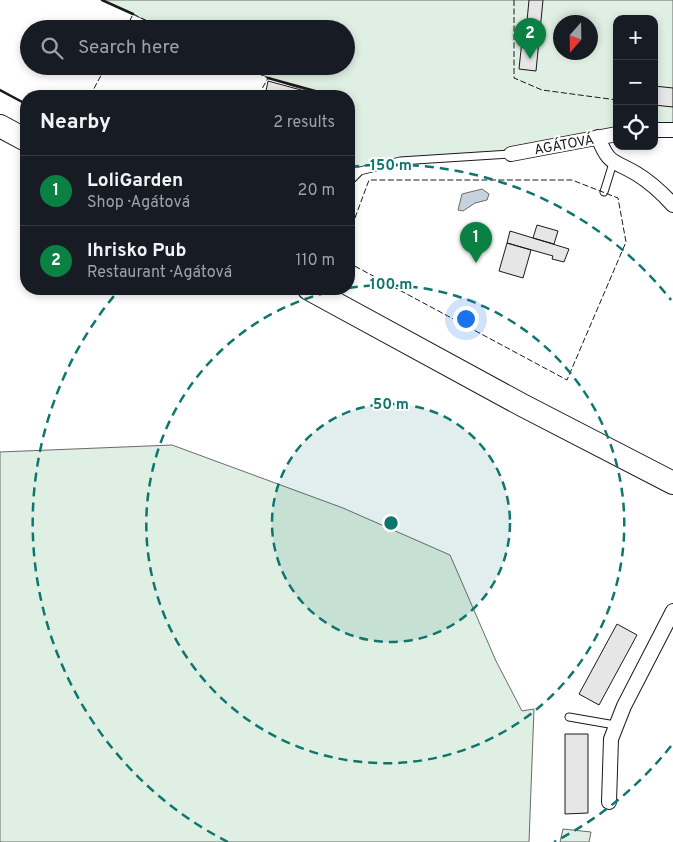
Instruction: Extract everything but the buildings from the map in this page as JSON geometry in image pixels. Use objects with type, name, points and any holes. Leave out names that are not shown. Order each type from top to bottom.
[{"type":"main road","points":[[0,126],[20,137]]},
{"type":"main road","points":[[320,295],[673,483]]},
{"type":"street","points":[[658,130],[673,130]]},
{"type":"street","name":"AGÁTOVÁ","points":[[511,154],[613,135]]},
{"type":"street","points":[[598,137],[605,154],[613,163],[636,173],[662,193],[673,205]]},
{"type":"street","points":[[609,802],[609,760],[611,739],[615,725],[673,611]]},
{"type":"lane","points":[[355,170],[400,161],[511,154]]},
{"type":"lane","points":[[604,192],[613,163]]},
{"type":"lane","points":[[355,175],[360,170]]},
{"type":"lane","points":[[569,716],[615,725]]},
{"type":"green space","points":[[102,0],[673,0],[673,130],[658,130],[658,15],[613,15],[613,135],[511,154],[442,157],[360,171],[360,167],[355,167],[355,90],[308,90],[294,87],[262,75],[355,75],[355,20],[145,20]]},
{"type":"green space","points":[[172,445],[343,508],[450,555],[496,661],[522,711],[534,709],[529,842],[0,842],[0,452]]},
{"type":"green space","points":[[563,829],[591,832],[589,842],[560,842]]},
{"type":"shaded area","points":[[482,189],[489,194],[487,200],[475,203],[463,211],[458,210],[462,194]]},
{"type":"fence","points":[[514,0],[514,78],[542,90],[613,99]]},
{"type":"fence","points":[[130,20],[133,14],[145,20]]},
{"type":"fence","points":[[93,90],[101,75]]},
{"type":"fence","points":[[261,90],[268,78],[262,75]]},
{"type":"fence","points":[[355,218],[369,180],[572,180],[618,198],[626,242],[567,380],[355,266]]},
{"type":"wall","points":[[102,0],[133,14]]},
{"type":"wall","points":[[268,78],[311,90]]},
{"type":"wall","points":[[0,90],[20,101]]},
{"type":"place","name":"Ihrisko Pub","points":[[530,59]]},
{"type":"place","name":"LoliGarden","points":[[476,263]]}]
